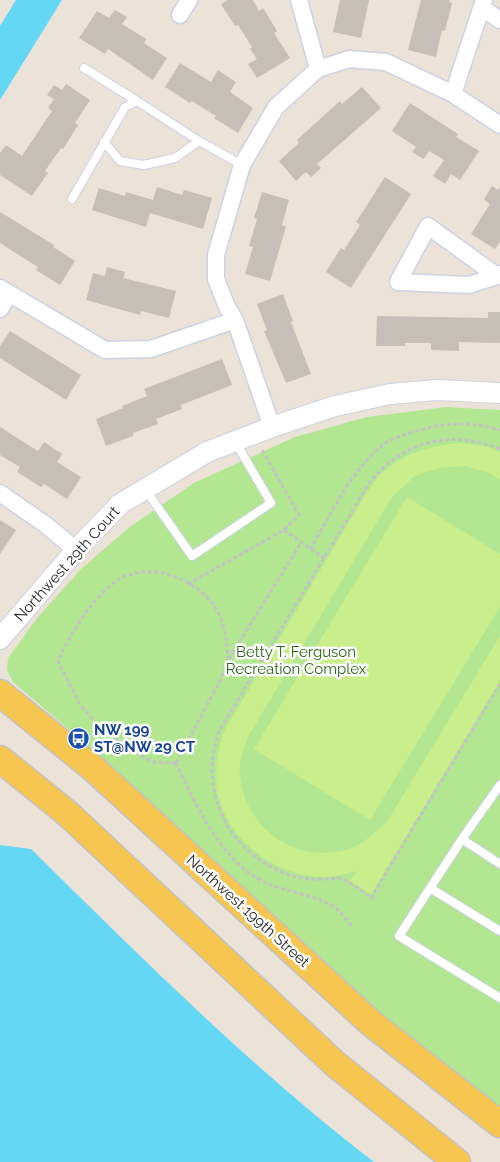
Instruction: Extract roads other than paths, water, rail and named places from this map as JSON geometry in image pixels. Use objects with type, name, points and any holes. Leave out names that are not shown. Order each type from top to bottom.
[{"type":"main road","name":"Northwest 199th Street","points":[[0,693],[94,769],[371,1023],[500,1124]]},
{"type":"main road","points":[[0,760],[67,813],[334,1064],[457,1162]]},
{"type":"street","points":[[180,14],[190,0]]},
{"type":"street","points":[[299,0],[318,69]]},
{"type":"street","points":[[453,94],[483,4],[500,20]]},
{"type":"street","points":[[253,434],[235,320],[226,307],[216,279],[216,255],[242,165],[276,106],[318,69],[349,59],[386,62],[453,94],[500,125]]},
{"type":"street","points":[[428,226],[498,275],[468,285],[398,282],[428,226]]},
{"type":"street","points":[[0,309],[5,291],[105,350],[151,349],[235,320]]},
{"type":"street","name":"Northwest 29th Court","points":[[0,639],[76,550],[120,504],[207,452],[335,406],[390,394],[437,390],[500,393]]},
{"type":"street","points":[[0,493],[46,525],[76,550]]},
{"type":"lane","points":[[84,68],[199,141],[242,165]]},
{"type":"lane","points":[[72,199],[125,107],[137,101]]},
{"type":"lane","points":[[104,142],[120,161],[144,165],[175,158],[199,141]]},
{"type":"lane","points":[[145,489],[192,556],[271,503],[253,434]]},
{"type":"lane","points":[[500,785],[462,839],[399,936],[500,998]]},
{"type":"lane","points":[[462,839],[500,864]]},
{"type":"lane","points":[[430,888],[500,931]]},
{"type":"water","points":[[16,0],[62,0],[0,100],[0,26]]},
{"type":"water","points":[[0,845],[31,849],[155,971],[240,1050],[328,1126],[374,1162],[0,1162]]},
{"type":"place","name":"NW 199 ST@NW 29 CT","points":[[78,739]]},
{"type":"park label","name":"Betty T. Ferguson Recreation Complex","points":[[296,660]]}]
